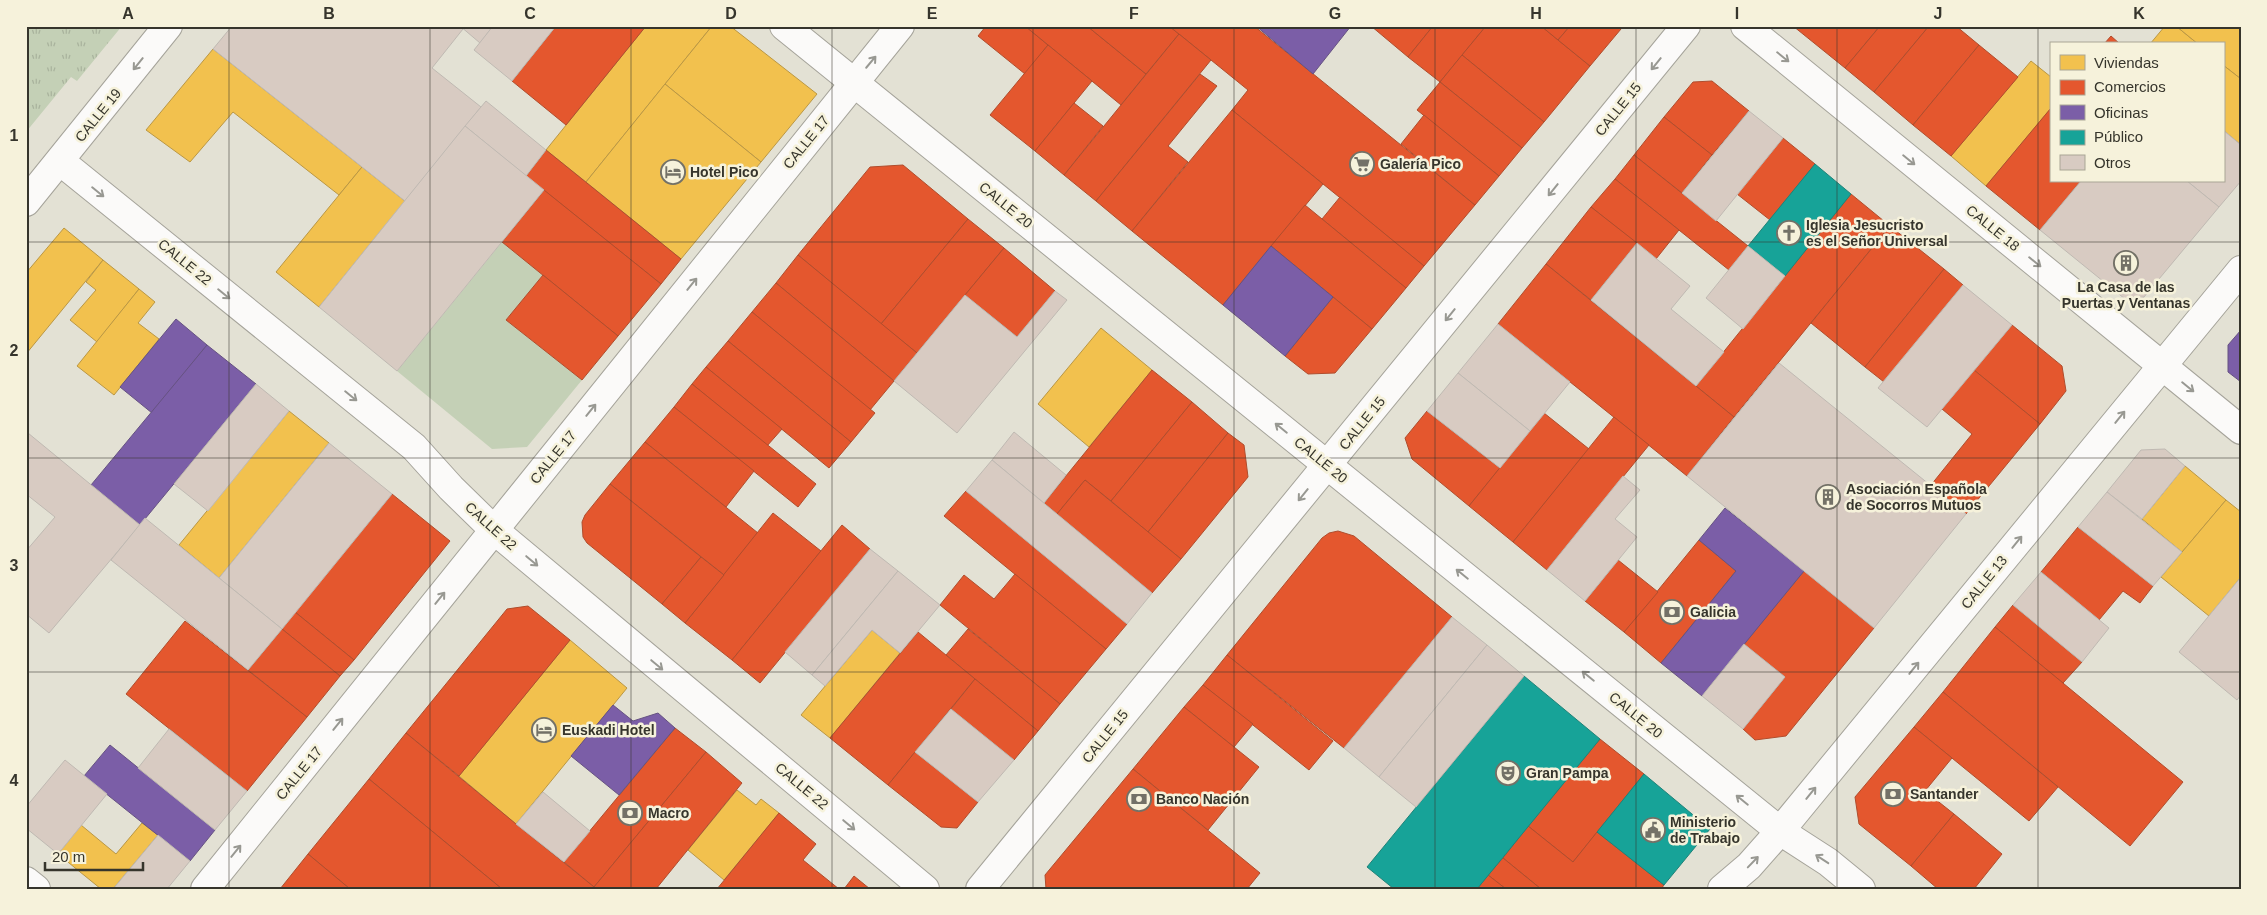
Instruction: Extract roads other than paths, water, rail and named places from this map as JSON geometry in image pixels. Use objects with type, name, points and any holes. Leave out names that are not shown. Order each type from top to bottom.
[{"type":"street","name":"CALLE 19","points":[[26,202],[168,26]]},
{"type":"street","name":"CALLE 20","points":[[784,26],[1780,831],[1828,862],[1860,889]]},
{"type":"street","name":"CALLE 17","points":[[205,889],[900,26]]},
{"type":"street","name":"CALLE 15","points":[[980,889],[1686,26]]},
{"type":"street","name":"CALLE 18","points":[[1745,26],[2241,430]]},
{"type":"street","name":"CALLE 22","points":[[60,162],[414,447],[451,488],[494,530],[925,889]]},
{"type":"street","name":"CALLE 13","points":[[1722,889],[1749,866],[1780,831],[2241,270]]},
{"type":"street","points":[[26,881],[36,889]]},
{"type":"place","name":"Galería Pico","points":[[1362,164]]},
{"type":"place","name":"Hotel Pico","points":[[673,172]]},
{"type":"place","name":"Iglesia Jesucristo es el Señor Universal","points":[[1789,233]]},
{"type":"place","name":"La Casa de las Puertas y Ventanas","points":[[2126,263]]},
{"type":"place","name":"Asociación Española de Socorros Mutuos","points":[[1828,497]]},
{"type":"place","name":"Galicia","points":[[1672,612]]},
{"type":"place","name":"Euskadi Hotel","points":[[544,730]]},
{"type":"place","name":"Gran Pampa","points":[[1508,773]]},
{"type":"place","name":"Santander","points":[[1893,794]]},
{"type":"place","name":"Banco Nación","points":[[1139,799]]},
{"type":"place","name":"Macro","points":[[630,813]]},
{"type":"place","name":"Ministerio de Trabajo","points":[[1653,830]]}]
